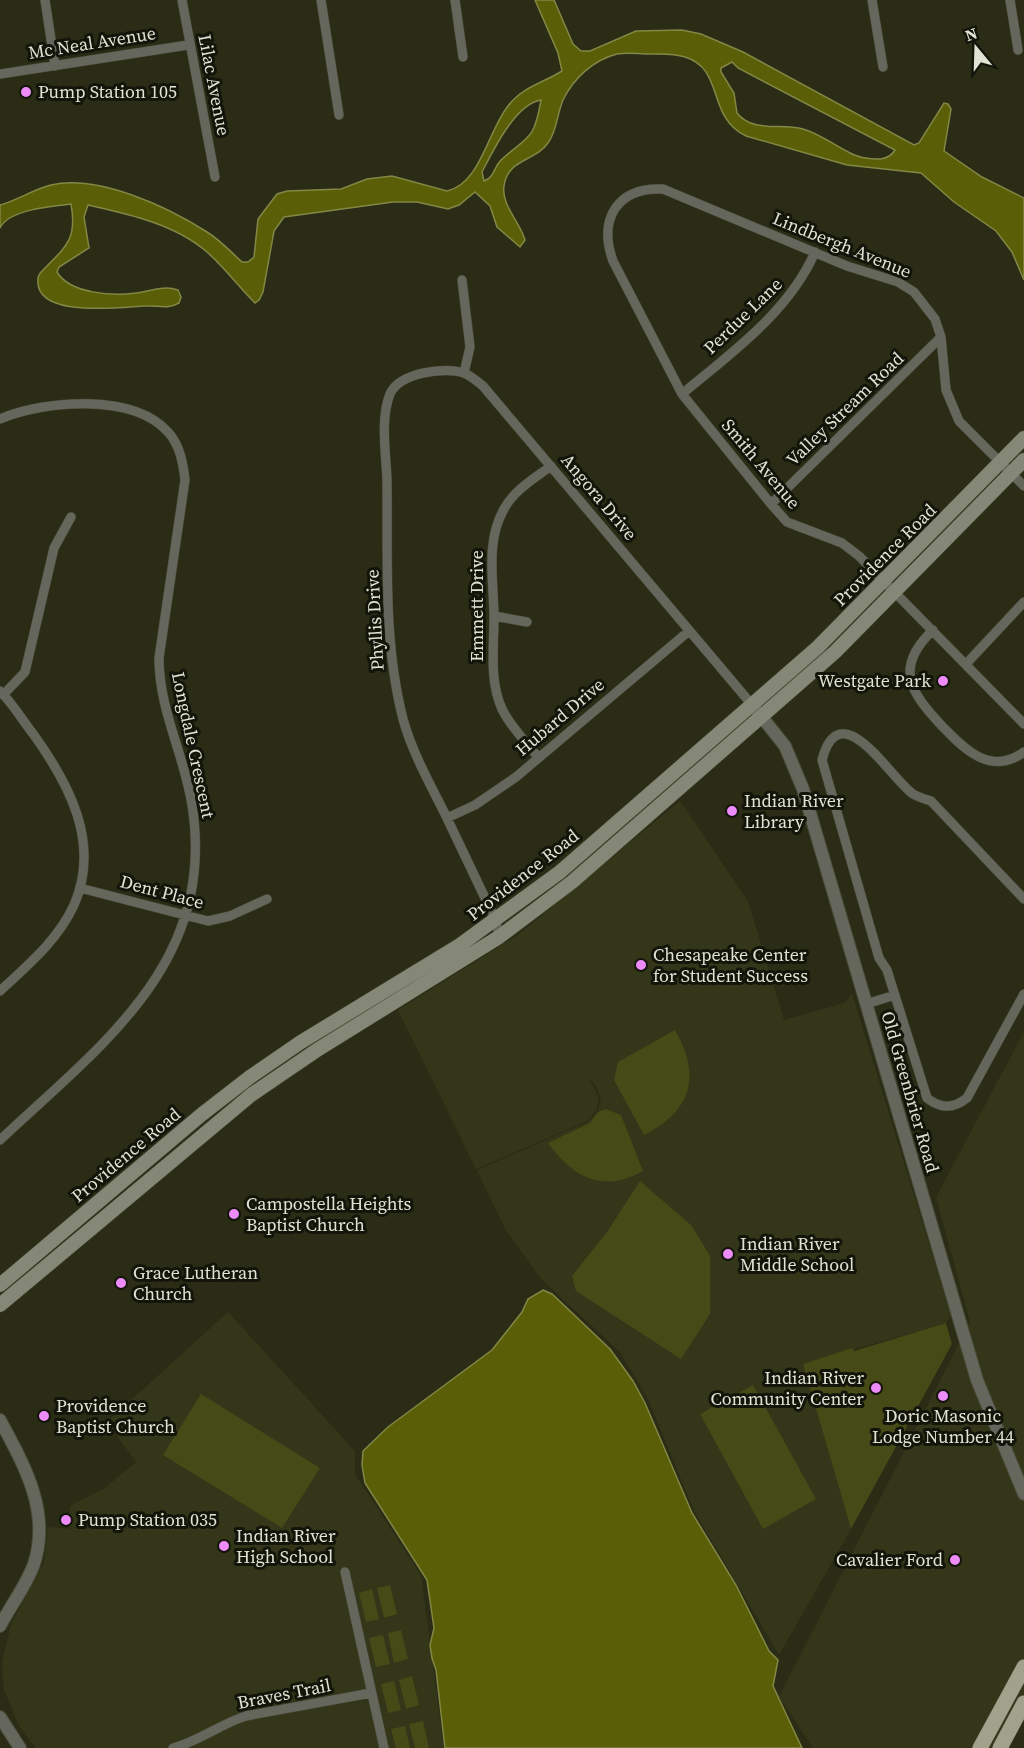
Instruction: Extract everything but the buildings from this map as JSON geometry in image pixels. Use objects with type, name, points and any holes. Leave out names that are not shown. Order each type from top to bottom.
[{"type":"main road","name":"Providence Road","points":[[0,1285],[177,1135],[250,1077],[496,921],[567,866],[818,647],[1024,438]]},
{"type":"main road","name":"Providence Road","points":[[0,1305],[202,1134],[257,1091],[317,1050],[499,937],[572,882],[763,718],[896,591],[1024,460]]},
{"type":"main road","points":[[980,1748],[1024,1667]]},
{"type":"main road","points":[[1000,1748],[1024,1703]]},
{"type":"main road","points":[[1011,1726],[1024,1714]]},
{"type":"street","points":[[45,0],[54,66]]},
{"type":"street","name":"Lilac Avenue","points":[[182,0],[215,177]]},
{"type":"street","points":[[321,0],[339,115]]},
{"type":"street","points":[[455,0],[463,57]]},
{"type":"street","points":[[872,0],[883,67]]},
{"type":"street","points":[[1010,0],[1018,50]]},
{"type":"street","name":"Mc Neal Avenue","points":[[0,74],[189,45]]},
{"type":"street","name":"Lindbergh Avenue","points":[[613,212],[630,195],[651,188],[663,189],[858,270],[898,282],[914,292],[936,319],[941,338],[946,390],[950,405],[959,421],[1024,486]]},
{"type":"street","name":"Smith Avenue","points":[[613,212],[606,228],[606,242],[613,261],[682,394],[787,522],[842,543],[896,591],[1024,724]]},
{"type":"street","name":"Perdue Lane","points":[[682,394],[738,348],[783,303],[806,273],[815,252]]},
{"type":"street","points":[[462,280],[470,347],[464,373]]},
{"type":"street","name":"Valley Stream Road","points":[[771,504],[941,338]]},
{"type":"street","name":"Phyllis Drive","points":[[464,373],[443,371],[404,381],[393,389],[387,406],[389,640],[404,720],[421,766],[496,921],[499,937]]},
{"type":"street","name":"Angora Drive","points":[[464,373],[491,394],[753,706]]},
{"type":"street","name":"Longdale Crescent","points":[[0,419],[28,409],[52,405],[75,404],[125,409],[140,413],[160,424],[170,434],[180,454],[185,480],[183,503],[159,658],[159,685],[192,805],[195,842],[193,874],[185,915],[170,956],[155,983],[133,1013],[0,1140]]},
{"type":"street","name":"Emmett Drive","points":[[538,757],[502,709],[493,668],[492,558],[499,518],[512,496],[551,466]]},
{"type":"street","points":[[0,991],[51,943],[73,906],[80,888],[82,839],[78,811],[53,762],[2,693],[26,672],[54,549],[70,517]]},
{"type":"street","points":[[966,663],[1024,602]]},
{"type":"street","points":[[494,616],[527,622]]},
{"type":"street","points":[[933,630],[918,646],[911,668],[912,687],[921,704],[974,756],[996,762],[1008,760],[1024,752]]},
{"type":"street","name":"Hubard Drive","points":[[447,818],[498,791],[688,631]]},
{"type":"street","name":"Old Greenbrier Road","points":[[753,706],[793,761],[977,1380],[1024,1494]]},
{"type":"street","points":[[1024,899],[930,801],[914,794],[862,740],[847,734],[834,737],[825,747],[822,760],[879,958],[887,970],[923,1090],[936,1105],[958,1106],[967,1098],[1024,994]]},
{"type":"street","name":"Dent Place","points":[[80,888],[208,921],[230,916],[267,899]]},
{"type":"street","points":[[866,1004],[895,995]]},
{"type":"street","points":[[0,1420],[30,1476],[40,1530],[34,1564],[0,1626]]},
{"type":"street","points":[[345,1572],[384,1748]]},
{"type":"street","name":"Braves Trail","points":[[173,1748],[202,1738],[228,1722],[246,1716],[371,1693]]},
{"type":"street","points":[[0,1717],[20,1748]]},
{"type":"shaded area","points":[[535,0],[554,0],[573,44],[581,51],[590,51],[636,31],[682,30],[701,34],[743,52],[914,145],[919,143],[944,103],[948,104],[951,109],[944,151],[982,177],[1024,198],[1024,280],[1012,252],[996,231],[954,202],[921,173],[847,165],[746,136],[734,128],[725,117],[706,72],[697,63],[685,57],[667,54],[617,54],[592,66],[572,85],[563,100],[548,143],[536,154],[516,165],[507,177],[504,186],[505,200],[525,240],[520,247],[497,227],[490,206],[475,192],[459,205],[448,209],[417,202],[393,202],[284,217],[274,231],[263,292],[255,303],[207,252],[181,234],[150,221],[88,205],[84,217],[89,248],[59,267],[57,272],[63,279],[72,285],[93,292],[127,294],[168,288],[178,290],[181,297],[179,303],[166,307],[81,308],[50,300],[41,292],[38,279],[40,273],[60,253],[69,240],[73,225],[71,204],[21,213],[5,222],[0,228],[0,205],[51,185],[90,184],[111,188],[153,203],[212,235],[242,262],[248,262],[254,257],[258,219],[277,194],[287,191],[341,189],[367,179],[392,176],[447,191],[458,186],[476,168],[508,106],[526,90],[562,71],[558,53]],"holes":[[[732,62],[738,68],[895,150],[890,156],[883,158],[866,158],[803,129],[751,123],[737,113],[734,93],[721,72],[721,68]],[[541,100],[536,123],[529,136],[501,160],[490,177],[484,181],[482,172],[506,130],[522,110],[531,103]]]},
{"type":"shaded area","name":"Indian River Middle School","points":[[680,801],[748,901],[784,1020],[844,1003],[852,993],[951,1316],[946,1323],[803,1364],[851,1529],[779,1655],[694,1511],[648,1399],[620,1352],[542,1280],[505,1229],[477,1170],[587,1122],[598,1111],[601,1098],[596,1087],[588,1076],[599,1098],[596,1111],[587,1121],[476,1169],[398,1010],[519,934]]},
{"type":"shaded area","points":[[675,1030],[688,1063],[687,1091],[682,1104],[672,1115],[660,1126],[644,1135],[614,1080],[618,1062]]},
{"type":"shaded area","points":[[1024,1032],[1024,1719],[1008,1748],[813,1748],[779,1697],[970,1322],[936,1197]]},
{"type":"shaded area","points":[[606,1109],[621,1115],[643,1171],[614,1181],[602,1181],[578,1173],[548,1143],[590,1123],[598,1112]]},
{"type":"shaded area","points":[[640,1181],[692,1226],[710,1256],[710,1314],[681,1359],[576,1291],[572,1276],[607,1232]]},
{"type":"shaded area","points":[[543,1290],[552,1294],[610,1349],[633,1381],[645,1403],[692,1513],[736,1585],[769,1651],[778,1660],[773,1686],[802,1748],[445,1748],[436,1670],[430,1645],[434,1628],[427,1580],[365,1483],[362,1465],[363,1451],[388,1427],[492,1350],[522,1312],[528,1299]]},
{"type":"shaded area","name":"Indian River High School","points":[[228,1312],[355,1451],[355,1474],[421,1575],[444,1748],[36,1748],[19,1726],[4,1690],[2,1663],[11,1624],[44,1563],[48,1527],[70,1529],[70,1506],[105,1488],[136,1462],[107,1422]]},
{"type":"shaded area","points":[[946,1323],[952,1344],[851,1529],[803,1364],[852,1348],[854,1351]]},
{"type":"shaded area","points":[[753,1385],[816,1499],[763,1529],[700,1414]]},
{"type":"shaded area","points":[[201,1394],[320,1468],[282,1528],[163,1455]]},
{"type":"shaded area","points":[[390,1585],[397,1614],[384,1618],[377,1588]]},
{"type":"shaded area","points":[[372,1589],[379,1619],[366,1622],[359,1593]]},
{"type":"shaded area","points":[[401,1630],[408,1659],[394,1663],[388,1633]]},
{"type":"shaded area","points":[[383,1635],[390,1664],[376,1667],[369,1638]]},
{"type":"shaded area","points":[[412,1676],[419,1705],[406,1709],[399,1680]]},
{"type":"shaded area","points":[[394,1681],[401,1710],[388,1713],[381,1684]]},
{"type":"shaded area","points":[[423,1721],[429,1748],[415,1748],[409,1724]]},
{"type":"shaded area","points":[[405,1726],[410,1748],[396,1748],[391,1729]]},
{"type":"place","name":"Pump Station 105","points":[[26,92]]},
{"type":"place","name":"Westgate Park","points":[[943,681]]},
{"type":"place","name":"Indian River Library","points":[[732,811]]},
{"type":"place","name":"Chesapeake Center for Student Success","points":[[641,965]]},
{"type":"place","name":"Campostella Heights Baptist Church","points":[[234,1214]]},
{"type":"place","name":"Indian River Middle School","points":[[728,1254]]},
{"type":"place","name":"Grace Lutheran Church","points":[[121,1283]]},
{"type":"place","name":"Indian River Community Center","points":[[876,1388]]},
{"type":"place","name":"Doric Masonic Lodge Number 44","points":[[943,1396]]},
{"type":"place","name":"Providence Baptist Church","points":[[44,1416]]},
{"type":"place","name":"Pump Station 035","points":[[66,1520]]},
{"type":"place","name":"Indian River High School","points":[[224,1546]]},
{"type":"place","name":"Cavalier Ford","points":[[955,1560]]}]
